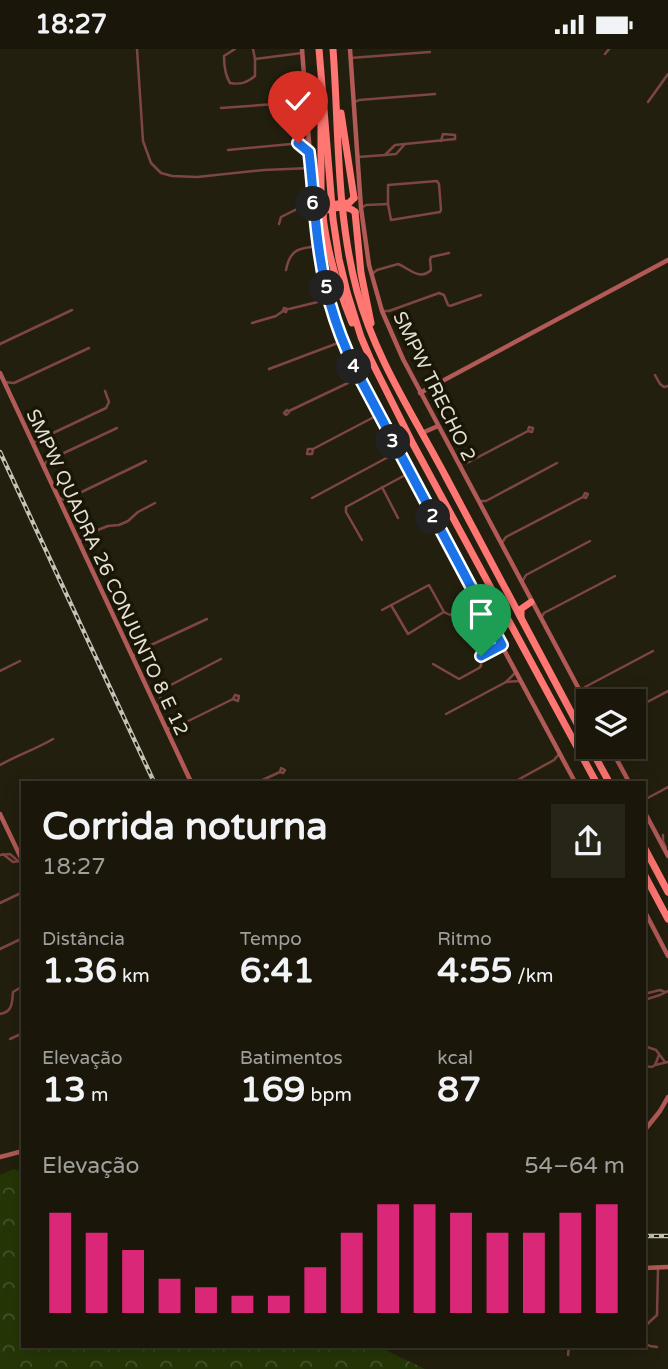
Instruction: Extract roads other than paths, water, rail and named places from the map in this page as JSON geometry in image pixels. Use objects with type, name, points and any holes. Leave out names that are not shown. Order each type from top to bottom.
[{"type":"highway","points":[[319,49],[339,259],[356,321],[370,358]]},
{"type":"highway","points":[[333,49],[347,239],[356,290],[374,341],[576,721]]},
{"type":"highway","points":[[335,78],[359,205],[360,273],[374,341]]},
{"type":"highway","points":[[321,79],[321,201],[327,205],[359,205]]},
{"type":"highway","points":[[359,205],[324,211],[323,216],[330,257],[346,307],[360,341],[413,444],[595,781]]},
{"type":"highway","points":[[475,598],[486,589],[488,579]]},
{"type":"highway","points":[[475,598],[488,592],[497,597]]},
{"type":"highway","points":[[509,598],[520,605],[531,601]]},
{"type":"highway","points":[[522,622],[521,609],[531,601]]},
{"type":"highway","points":[[597,759],[608,781]]},
{"type":"highway","points":[[646,851],[668,892]]},
{"type":"highway","points":[[646,878],[668,919]]},
{"type":"street","points":[[137,49],[144,141],[151,163],[161,173],[197,177],[311,168]]},
{"type":"street","points":[[235,49],[224,56],[227,79],[229,83],[236,85],[255,76],[253,49]]},
{"type":"street","name":"SMPW TRECHO 2","points":[[350,49],[359,205],[385,312],[402,359],[578,687]]},
{"type":"street","points":[[605,54],[609,49]]},
{"type":"street","points":[[255,59],[302,51],[318,246],[341,337],[357,374],[400,456],[574,781]]},
{"type":"street","points":[[350,58],[430,53]]},
{"type":"street","points":[[648,102],[668,74]]},
{"type":"street","points":[[355,100],[435,94]]},
{"type":"street","points":[[220,108],[304,101]]},
{"type":"street","points":[[228,150],[298,143],[309,138]]},
{"type":"street","points":[[384,155],[393,145],[441,141]]},
{"type":"street","points":[[298,143],[309,152]]},
{"type":"street","points":[[358,157],[398,153],[406,143]]},
{"type":"street","points":[[437,181],[439,184],[441,210],[438,212],[392,220],[388,204],[389,185],[437,181]]},
{"type":"street","points":[[359,205],[388,204]]},
{"type":"street","points":[[279,224],[281,216],[291,211],[314,208]]},
{"type":"street","points":[[286,270],[288,258],[294,252],[301,248],[318,246]]},
{"type":"street","points":[[373,270],[398,264],[417,275],[426,274],[431,270],[431,257],[449,253]]},
{"type":"street","points":[[420,393],[668,260]]},
{"type":"street","points":[[385,312],[439,293],[450,306],[481,295]]},
{"type":"street","points":[[252,323],[276,316],[285,310],[330,299]]},
{"type":"street","points":[[0,344],[72,310]]},
{"type":"street","points":[[338,343],[341,337]]},
{"type":"street","points":[[269,369],[338,343],[344,344]]},
{"type":"street","points":[[4,383],[13,383],[89,348]]},
{"type":"street","name":"SMPW QUADRA 26 CONJUNTO 8 E 12","points":[[0,373],[191,781]]},
{"type":"street","points":[[289,411],[350,382],[357,374]]},
{"type":"street","points":[[655,375],[663,387],[668,386]]},
{"type":"street","points":[[350,382],[362,382]]},
{"type":"street","points":[[8,391],[13,383]]},
{"type":"street","points":[[32,443],[106,408],[109,402],[105,391]]},
{"type":"street","points":[[374,417],[376,409]]},
{"type":"street","points":[[313,449],[374,417],[382,420]]},
{"type":"street","points":[[422,433],[438,426]]},
{"type":"street","points":[[44,463],[117,428]]},
{"type":"street","points":[[458,463],[467,463],[528,431]]},
{"type":"street","points":[[312,498],[393,454],[396,448]]},
{"type":"street","points":[[393,454],[400,456]]},
{"type":"street","points":[[62,501],[146,461]]},
{"type":"street","points":[[462,471],[467,463]]},
{"type":"street","points":[[482,507],[486,501],[557,463]]},
{"type":"street","points":[[362,540],[346,512],[346,507],[409,473]]},
{"type":"street","points":[[382,487],[398,517]]},
{"type":"street","points":[[500,541],[583,497]]},
{"type":"street","points":[[478,501],[486,501]]},
{"type":"street","points":[[76,536],[83,536],[106,526],[119,525],[155,503]]},
{"type":"street","points":[[79,543],[83,536]]},
{"type":"street","points":[[522,582],[526,575],[590,541]]},
{"type":"street","points":[[517,573],[526,575]]},
{"type":"street","points":[[541,615],[615,576]]},
{"type":"street","points":[[382,610],[429,585],[444,612],[449,615],[475,598]]},
{"type":"street","points":[[391,605],[408,634],[444,612]]},
{"type":"street","points":[[133,654],[207,619]]},
{"type":"street","points":[[433,664],[458,679],[480,667],[481,656],[502,645]]},
{"type":"street","points":[[578,687],[585,687],[653,652]]},
{"type":"street","points":[[157,709],[163,689],[221,659]]},
{"type":"street","points":[[0,671],[20,661]]},
{"type":"street","points":[[446,714],[506,682],[516,671]]},
{"type":"street","points":[[506,682],[522,681]]},
{"type":"street","points":[[646,703],[668,691]]},
{"type":"street","points":[[169,730],[233,699]]},
{"type":"street","points":[[0,765],[53,739]]},
{"type":"street","points":[[516,781],[561,756]]},
{"type":"street","points":[[617,759],[628,781]]},
{"type":"street","points":[[260,781],[279,772]]},
{"type":"street","points":[[646,799],[668,787]]},
{"type":"street","points":[[0,814],[21,862],[11,861],[2,854]]},
{"type":"street","points":[[646,814],[661,836],[667,853]]},
{"type":"street","points":[[661,836],[668,832]]},
{"type":"street","points":[[16,848],[21,846]]},
{"type":"street","points":[[0,903],[21,893]]},
{"type":"street","points":[[646,914],[668,955]]},
{"type":"street","points":[[0,949],[21,939]]},
{"type":"street","points":[[0,1014],[10,1010],[13,992],[21,987]]},
{"type":"street","points":[[656,991],[657,996]]},
{"type":"street","points":[[646,994],[667,992]]},
{"type":"street","points":[[646,999],[667,992]]},
{"type":"street","points":[[10,1039],[21,1034]]},
{"type":"street","points":[[646,1047],[655,1049],[667,1062]]},
{"type":"street","points":[[654,1065],[659,1055]]},
{"type":"street","points":[[646,1066],[667,1062]]},
{"type":"street","points":[[646,1128],[668,1097]]},
{"type":"street","points":[[0,1157],[21,1152]]},
{"type":"street","points":[[646,1268],[668,1267]]},
{"type":"street","points":[[646,1325],[657,1315],[658,1268]]},
{"type":"street","points":[[646,1344],[657,1347]]},
{"type":"street","points":[[568,1355],[569,1348]]},
{"type":"railway","points":[[0,452],[154,781]]},
{"type":"railway","points":[[646,1236],[668,1236]]}]
